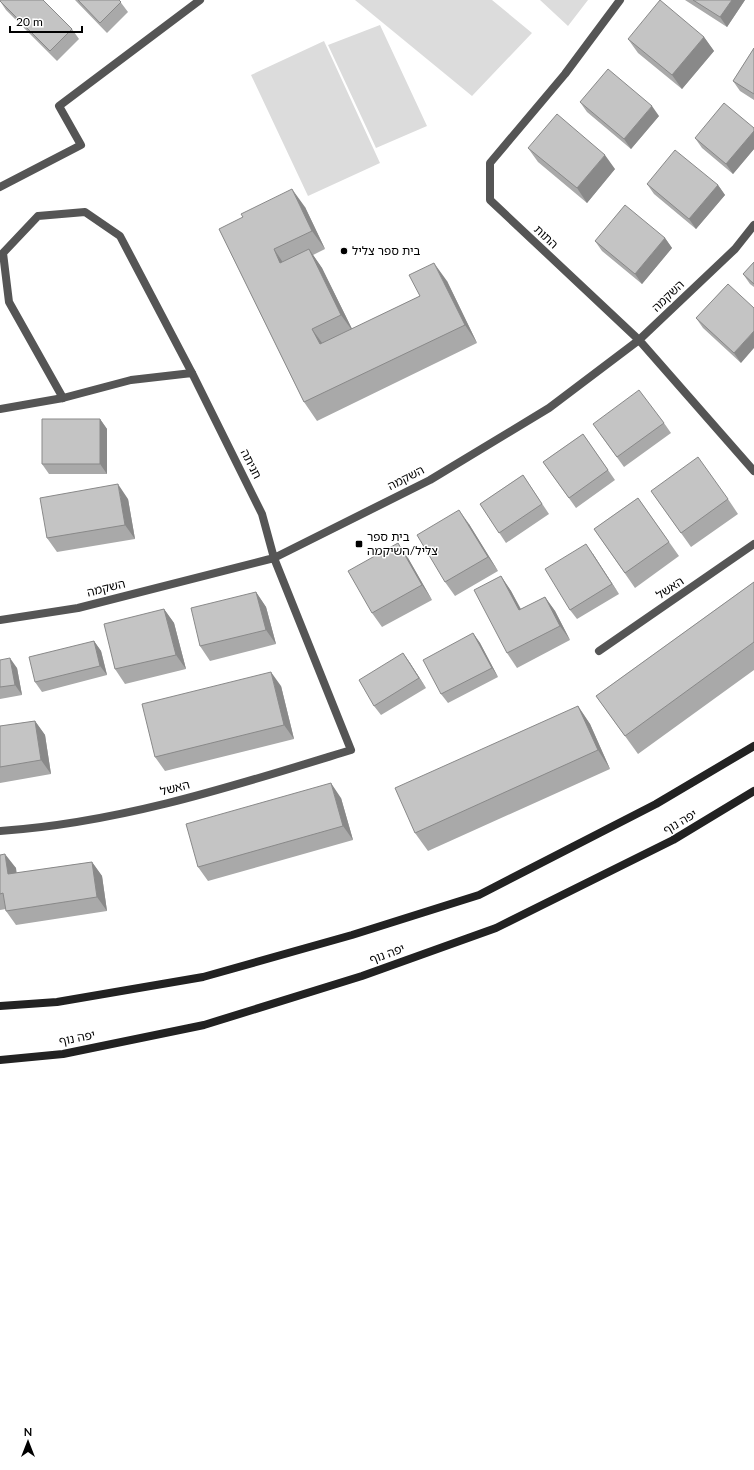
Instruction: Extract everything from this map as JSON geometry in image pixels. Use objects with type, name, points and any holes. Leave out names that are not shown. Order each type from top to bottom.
[{"type":"street","points":[[0,187],[81,145],[59,106],[200,0]]},
{"type":"street","name":"התות","points":[[620,0],[565,74],[490,163],[490,200],[639,340],[754,471]]},
{"type":"street","name":"חניתה","points":[[63,398],[9,302],[3,253],[38,216],[85,212],[120,236],[192,373],[262,514],[274,558],[351,750]]},
{"type":"street","name":"השקמה","points":[[0,620],[78,608],[274,558],[423,483],[549,408],[639,340],[735,249],[754,225]]},
{"type":"street","points":[[0,409],[63,398],[131,380],[192,373]]},
{"type":"street","name":"האשל","points":[[599,651],[754,544]]},
{"type":"street","points":[[0,1006],[56,1002],[203,977],[352,935],[479,895],[656,804],[754,746]]},
{"type":"street","name":"האשל","points":[[0,831],[133,812],[263,777],[351,750]]},
{"type":"street","name":"יפה נוף","points":[[0,1060],[63,1054],[204,1024],[362,976],[496,928],[673,840],[754,791]]},
{"type":"shaded area","points":[[355,0],[492,0],[532,33],[472,96]]},
{"type":"shaded area","points":[[540,0],[588,0],[568,26]]},
{"type":"shaded area","points":[[380,25],[427,126],[376,148],[328,45]]},
{"type":"shaded area","points":[[324,41],[380,163],[308,196],[251,75]]},
{"type":"building","points":[[0,0],[43,0],[72,29],[50,51]]},
{"type":"building","points":[[78,0],[119,0],[121,2],[100,23]]},
{"type":"building","points":[[660,0],[704,37],[672,75],[628,39]]},
{"type":"building","points":[[693,0],[732,0],[720,17]]},
{"type":"building","points":[[754,48],[754,94],[733,81]]},
{"type":"building","points":[[608,69],[652,106],[624,139],[580,102]]},
{"type":"building","points":[[724,103],[754,128],[754,131],[726,164],[695,138]]},
{"type":"building","points":[[557,114],[605,155],[577,188],[528,148]]},
{"type":"building","points":[[675,150],[718,185],[689,219],[647,184]]},
{"type":"building","points":[[292,189],[312,231],[274,249],[280,263],[309,249],[341,315],[312,329],[320,344],[420,296],[409,275],[434,263],[465,325],[304,402],[219,229],[243,217],[241,214]]},
{"type":"building","points":[[625,205],[665,238],[635,274],[595,241]]},
{"type":"building","points":[[754,262],[754,284],[743,274]]},
{"type":"building","points":[[728,284],[754,308],[754,331],[734,353],[696,318]]},
{"type":"building","points":[[639,390],[664,423],[617,457],[593,424]]},
{"type":"building","points":[[42,419],[100,419],[100,464],[42,464]]},
{"type":"building","points":[[583,434],[608,470],[569,498],[543,462]]},
{"type":"building","points":[[698,457],[728,499],[681,533],[651,491]]},
{"type":"building","points":[[523,475],[542,504],[499,533],[480,504]]},
{"type":"building","points":[[118,484],[125,525],[47,538],[40,498]]},
{"type":"building","points":[[638,498],[669,542],[625,573],[594,529]]},
{"type":"building","points":[[459,510],[488,557],[445,582],[417,535]]},
{"type":"building","points":[[398,543],[422,585],[372,613],[348,571]]},
{"type":"building","points":[[586,544],[612,584],[570,610],[545,569]]},
{"type":"building","points":[[501,576],[519,610],[545,597],[560,626],[507,653],[474,590]]},
{"type":"building","points":[[754,582],[754,642],[625,736],[596,696]]},
{"type":"building","points":[[256,592],[266,630],[200,646],[191,608]]},
{"type":"building","points":[[164,609],[176,655],[115,669],[104,624]]},
{"type":"building","points":[[473,633],[492,668],[441,694],[423,660]]},
{"type":"building","points":[[94,641],[100,666],[35,682],[29,657]]},
{"type":"building","points":[[403,653],[419,678],[374,706],[359,680]]},
{"type":"building","points":[[10,658],[15,685],[0,687],[0,660]]},
{"type":"building","points":[[271,672],[284,725],[155,757],[142,704]]},
{"type":"building","points":[[578,706],[598,750],[415,833],[395,788]]},
{"type":"building","points":[[35,721],[41,760],[0,767],[0,726]]},
{"type":"building","points":[[331,783],[343,826],[198,867],[186,824]]},
{"type":"building","points":[[5,854],[8,874],[92,862],[97,897],[6,911],[3,893],[0,894],[0,855]]},
{"type":"place","name":"בית ספר צליל","points":[[344,251]]},
{"type":"place","name":"בית ספר צליל/השיקמה","points":[[359,544]]}]
